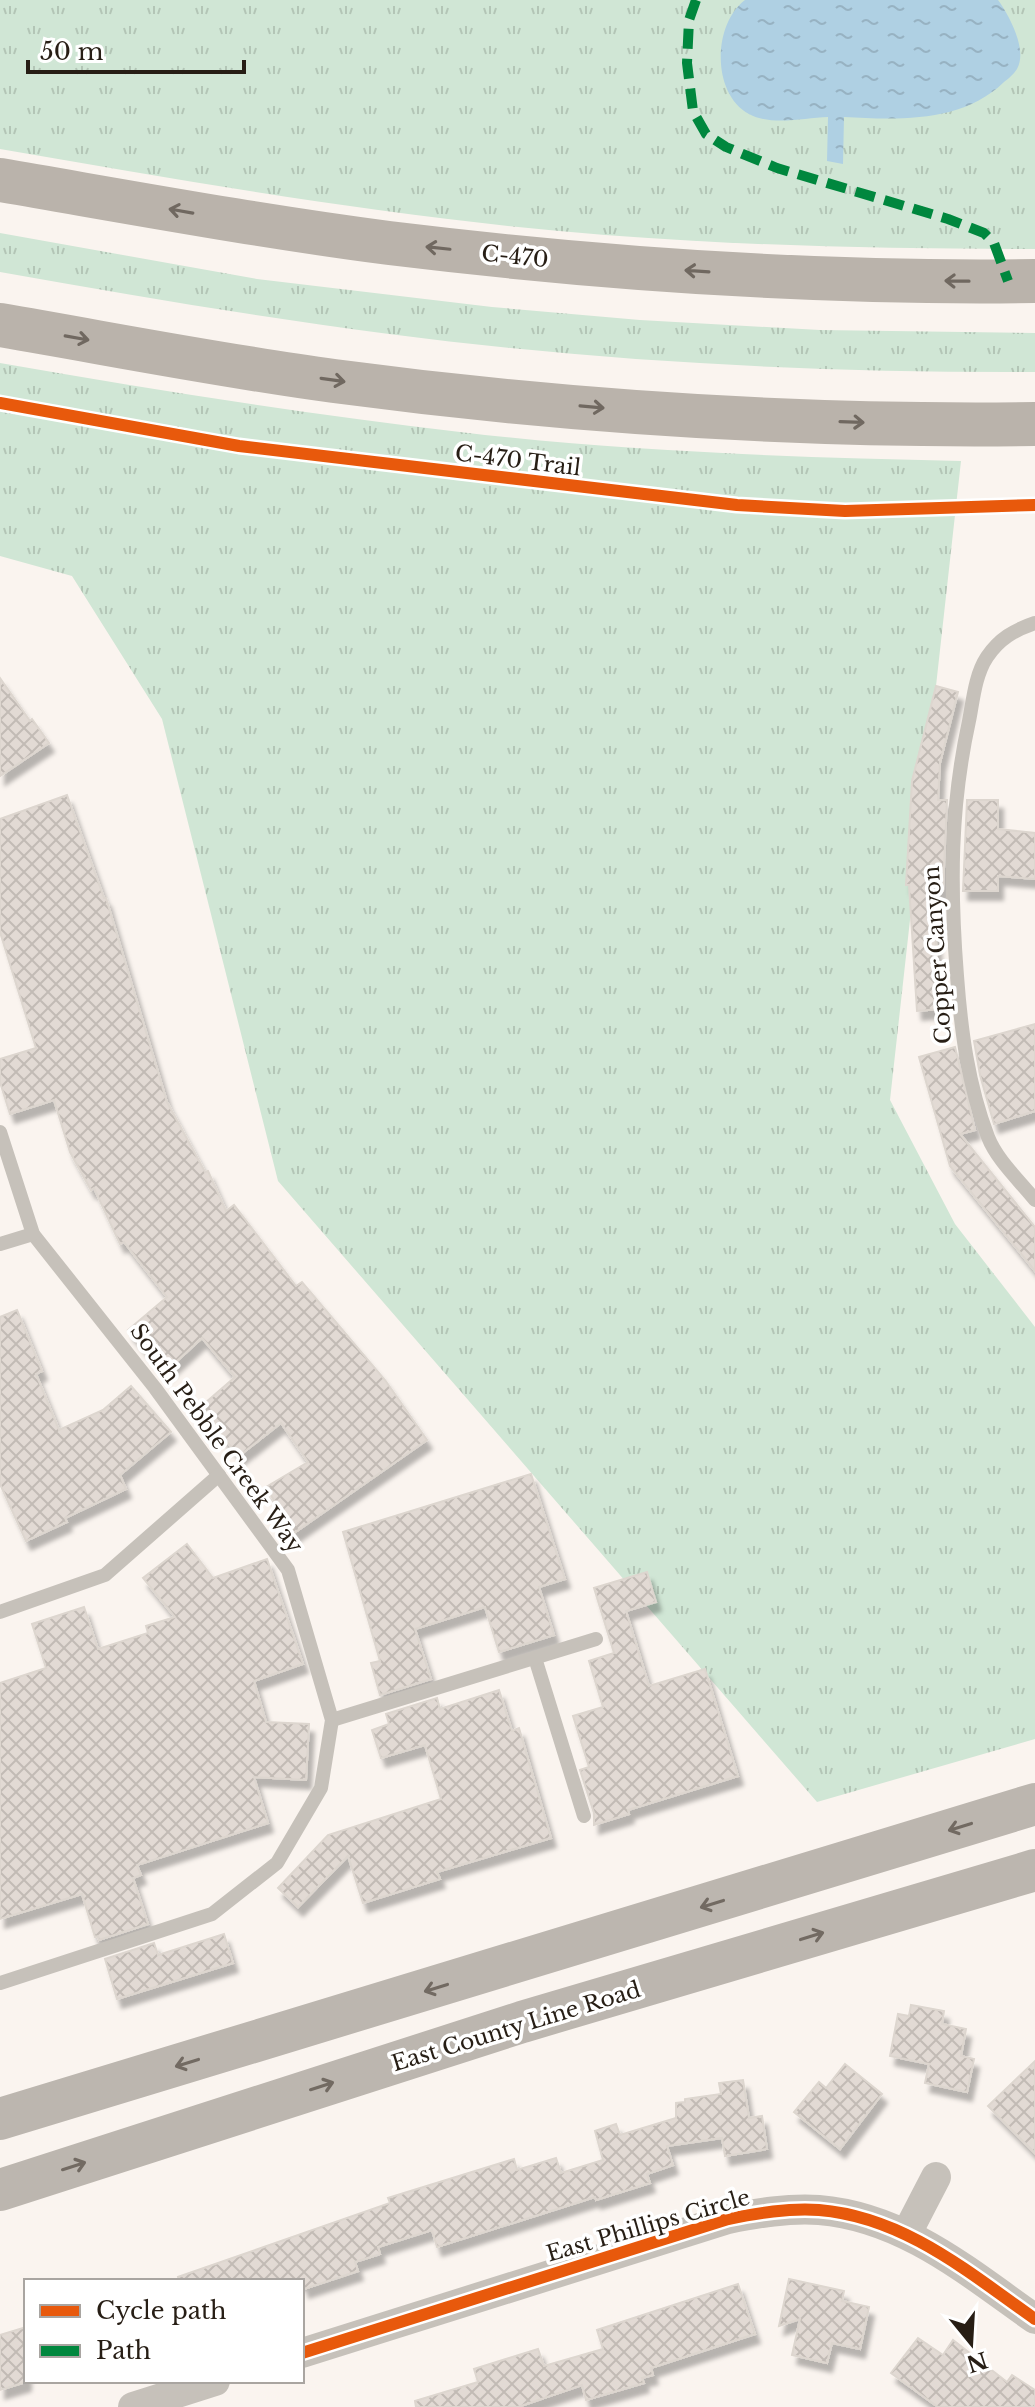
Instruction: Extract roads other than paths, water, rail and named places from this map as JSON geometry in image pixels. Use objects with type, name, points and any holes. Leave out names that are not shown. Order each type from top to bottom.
[{"type":"highway","name":"C-470","points":[[0,180],[283,228],[491,254],[789,277],[1035,281]]},
{"type":"highway","points":[[0,325],[278,372],[505,400],[747,418],[1035,424]]},
{"type":"main road","points":[[0,2119],[1035,1804]]},
{"type":"main road","name":"East County Line Road","points":[[0,2190],[522,2022],[1035,1870]]},
{"type":"street","points":[[907,2233],[936,2177]]},
{"type":"street","name":"East Phillips Circle","points":[[304,2352],[728,2219],[773,2210],[819,2210],[865,2218],[907,2233],[932,2246],[1035,2319]]},
{"type":"street","points":[[133,2407],[209,2383]]},
{"type":"lane","name":"Copper Canyon","points":[[1035,623],[1003,637],[984,660],[960,762],[951,898],[963,1044],[984,1126],[994,1150],[1035,1200]]},
{"type":"lane","name":"South Pebble Creek Way","points":[[0,1132],[33,1234],[155,1388],[288,1570],[332,1720],[321,1788],[277,1863],[212,1914],[0,1983]]},
{"type":"lane","points":[[0,1244],[33,1234]]},
{"type":"lane","points":[[0,1612],[105,1575],[219,1475]]},
{"type":"lane","points":[[332,1720],[596,1639]]},
{"type":"lane","points":[[535,1658],[584,1816]]},
{"type":"water","points":[[745,0],[998,0],[1016,33],[1020,61],[1013,75],[987,95],[949,112],[886,119],[844,117],[843,164],[827,161],[828,117],[798,120],[758,118],[737,104],[728,91],[723,75],[722,41],[734,11]]}]
